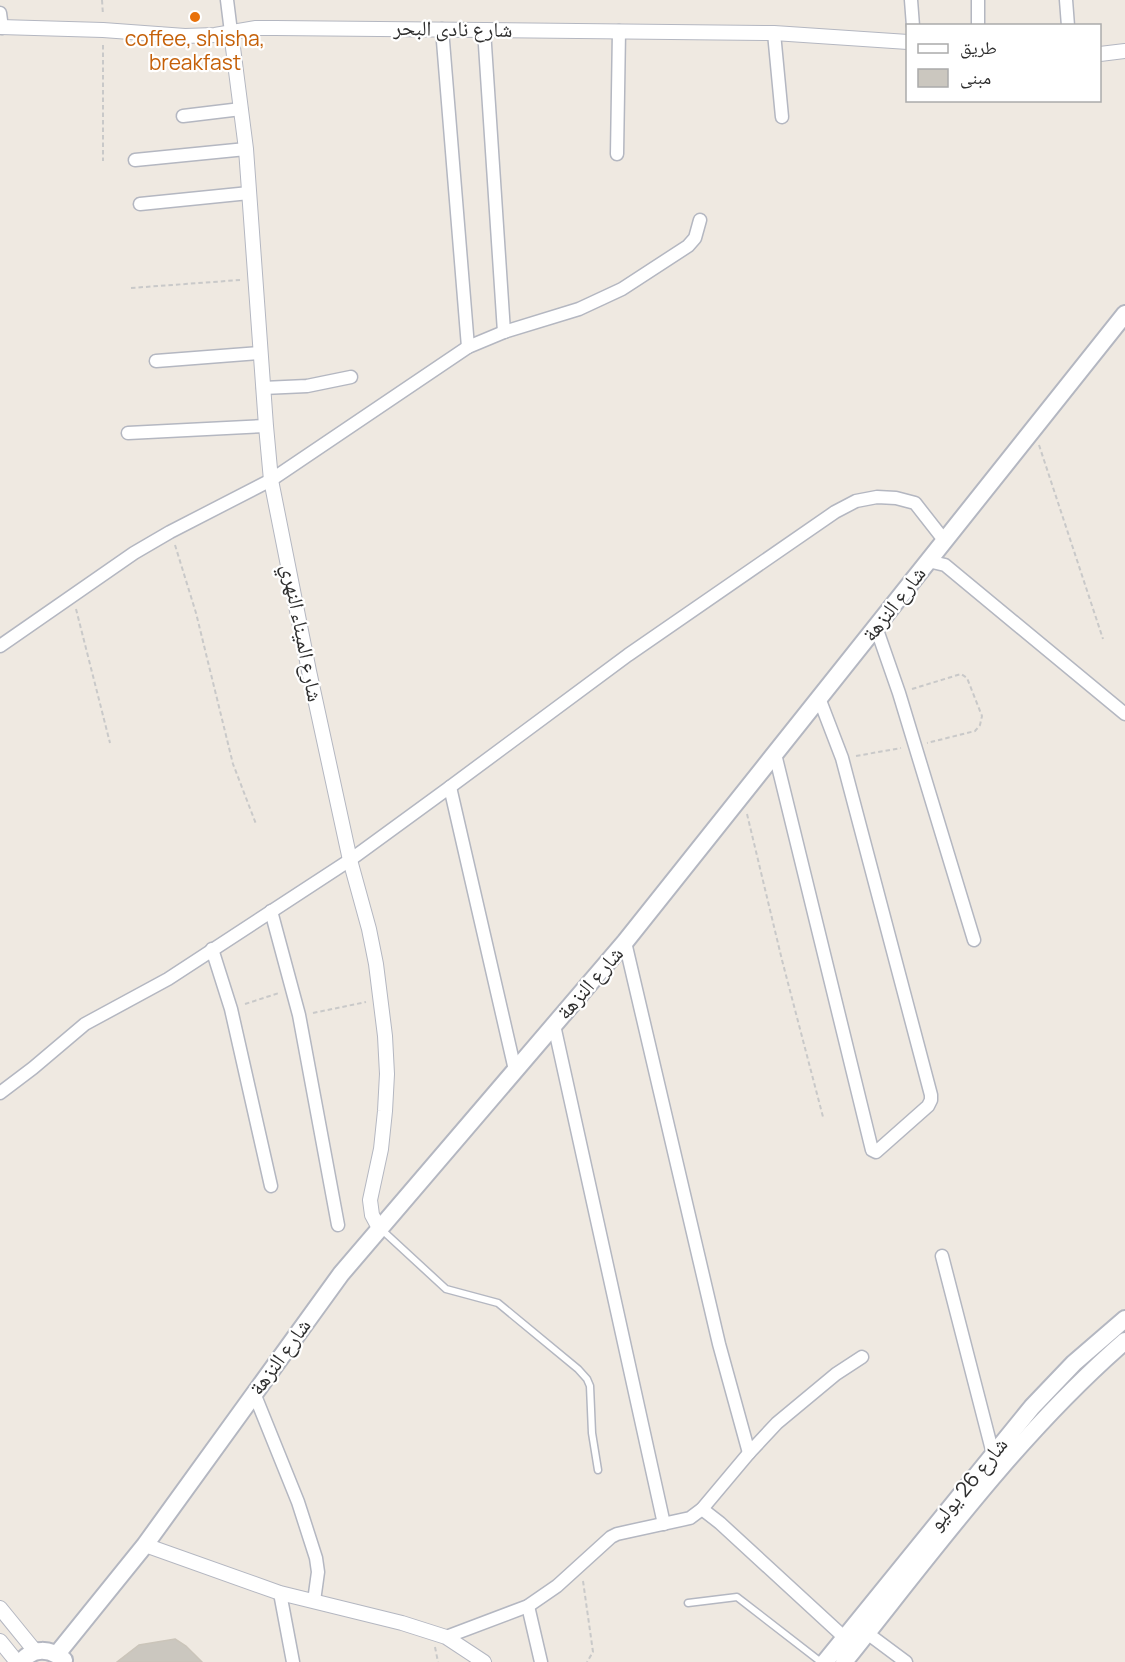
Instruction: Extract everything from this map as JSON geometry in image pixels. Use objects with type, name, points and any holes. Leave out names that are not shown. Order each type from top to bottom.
[{"type":"main road","name":"شارع النزهة","points":[[61,1658],[341,1274],[625,942],[1125,314]]},
{"type":"main road","name":"شارع 26 يوليو","points":[[823,1662],[845,1638],[1032,1407],[1074,1363],[1125,1319]]},
{"type":"main road","name":"شارع 26 يوليو","points":[[844,1662],[1023,1441],[1068,1394],[1125,1341]]},
{"type":"main road","points":[[19,1662],[35,1651],[46,1650],[61,1658]]},
{"type":"street","points":[[227,0],[231,32]]},
{"type":"street","points":[[911,0],[913,24]]},
{"type":"street","points":[[978,0],[978,24]]},
{"type":"street","points":[[1066,0],[1068,24]]},
{"type":"street","points":[[0,13],[1,28]]},
{"type":"street","name":"شارع نادى البحر","points":[[1,28],[103,30],[185,36],[215,35],[256,28],[774,33],[906,42]]},
{"type":"street","points":[[442,29],[468,347]]},
{"type":"street","points":[[484,30],[504,332]]},
{"type":"street","points":[[617,154],[620,31]]},
{"type":"street","name":"شارع الميناء النهري","points":[[231,32],[246,149],[271,480],[350,860],[369,929],[386,1046],[385,1112],[381,1149],[370,1200],[372,1215],[379,1228]]},
{"type":"street","points":[[774,33],[782,117]]},
{"type":"street","points":[[1101,54],[1125,51]]},
{"type":"street","points":[[183,116],[241,109]]},
{"type":"street","points":[[135,160],[246,149]]},
{"type":"street","points":[[140,204],[249,194]]},
{"type":"street","points":[[0,646],[134,553],[271,480],[468,347],[504,332],[579,309],[622,289],[688,246],[695,238],[700,220]]},
{"type":"street","points":[[156,361],[260,353]]},
{"type":"street","points":[[263,388],[307,387],[351,377]]},
{"type":"street","points":[[128,433],[266,426]]},
{"type":"street","points":[[0,1093],[85,1024],[168,979],[350,860],[628,655],[835,512],[856,501],[877,497],[896,498],[915,503],[944,540]]},
{"type":"street","points":[[928,561],[945,565],[1125,714]]},
{"type":"street","points":[[876,627],[899,693],[974,940]]},
{"type":"street","points":[[775,754],[872,1150],[876,1152],[928,1106],[931,1095],[842,758],[819,698]]},
{"type":"street","points":[[450,787],[515,1071]]},
{"type":"street","points":[[271,911],[299,1016],[338,1225]]},
{"type":"street","points":[[625,942],[719,1344],[749,1454]]},
{"type":"street","points":[[212,949],[231,1009],[271,1186]]},
{"type":"street","points":[[554,1025],[664,1524]]},
{"type":"street","points":[[942,1257],[993,1454]]},
{"type":"street","points":[[446,1637],[528,1606],[563,1581],[602,1543],[617,1534],[690,1518],[702,1509],[777,1423],[836,1374],[862,1357]]},
{"type":"street","points":[[254,1393],[298,1502],[316,1558],[318,1572],[314,1601]]},
{"type":"street","points":[[702,1509],[845,1638]]},
{"type":"street","points":[[145,1545],[280,1593],[402,1623],[446,1637],[484,1662]]},
{"type":"street","points":[[280,1593],[293,1662]]},
{"type":"street","points":[[528,1606],[541,1662]]},
{"type":"street","points":[[0,1608],[35,1651]]},
{"type":"street","points":[[867,1633],[906,1662]]},
{"type":"street","points":[[0,1641],[19,1662]]},
{"type":"lane","points":[[379,1228],[446,1290],[498,1303],[587,1379],[590,1386],[592,1433],[598,1470]]},
{"type":"lane","points":[[688,1603],[737,1597],[823,1662]]},
{"type":"path","points":[[102,0],[103,161]]},
{"type":"path","points":[[131,288],[255,279]]},
{"type":"path","points":[[1034,429],[1103,639]]},
{"type":"path","points":[[170,532],[196,613],[233,764],[256,824]]},
{"type":"path","points":[[73,595],[110,743]]},
{"type":"path","points":[[842,758],[914,746],[975,731],[980,725],[982,716],[967,678],[961,674],[899,693]]},
{"type":"path","points":[[742,795],[823,1117]]},
{"type":"path","points":[[231,1009],[292,989]]},
{"type":"path","points":[[299,1016],[380,999]]},
{"type":"path","points":[[585,1591],[593,1652],[587,1662]]},
{"type":"building","points":[[175,1639],[186,1646],[202,1662],[117,1662],[139,1645]]},
{"type":"place","name":"coffee, shisha, breakfast","points":[[195,17]]}]
